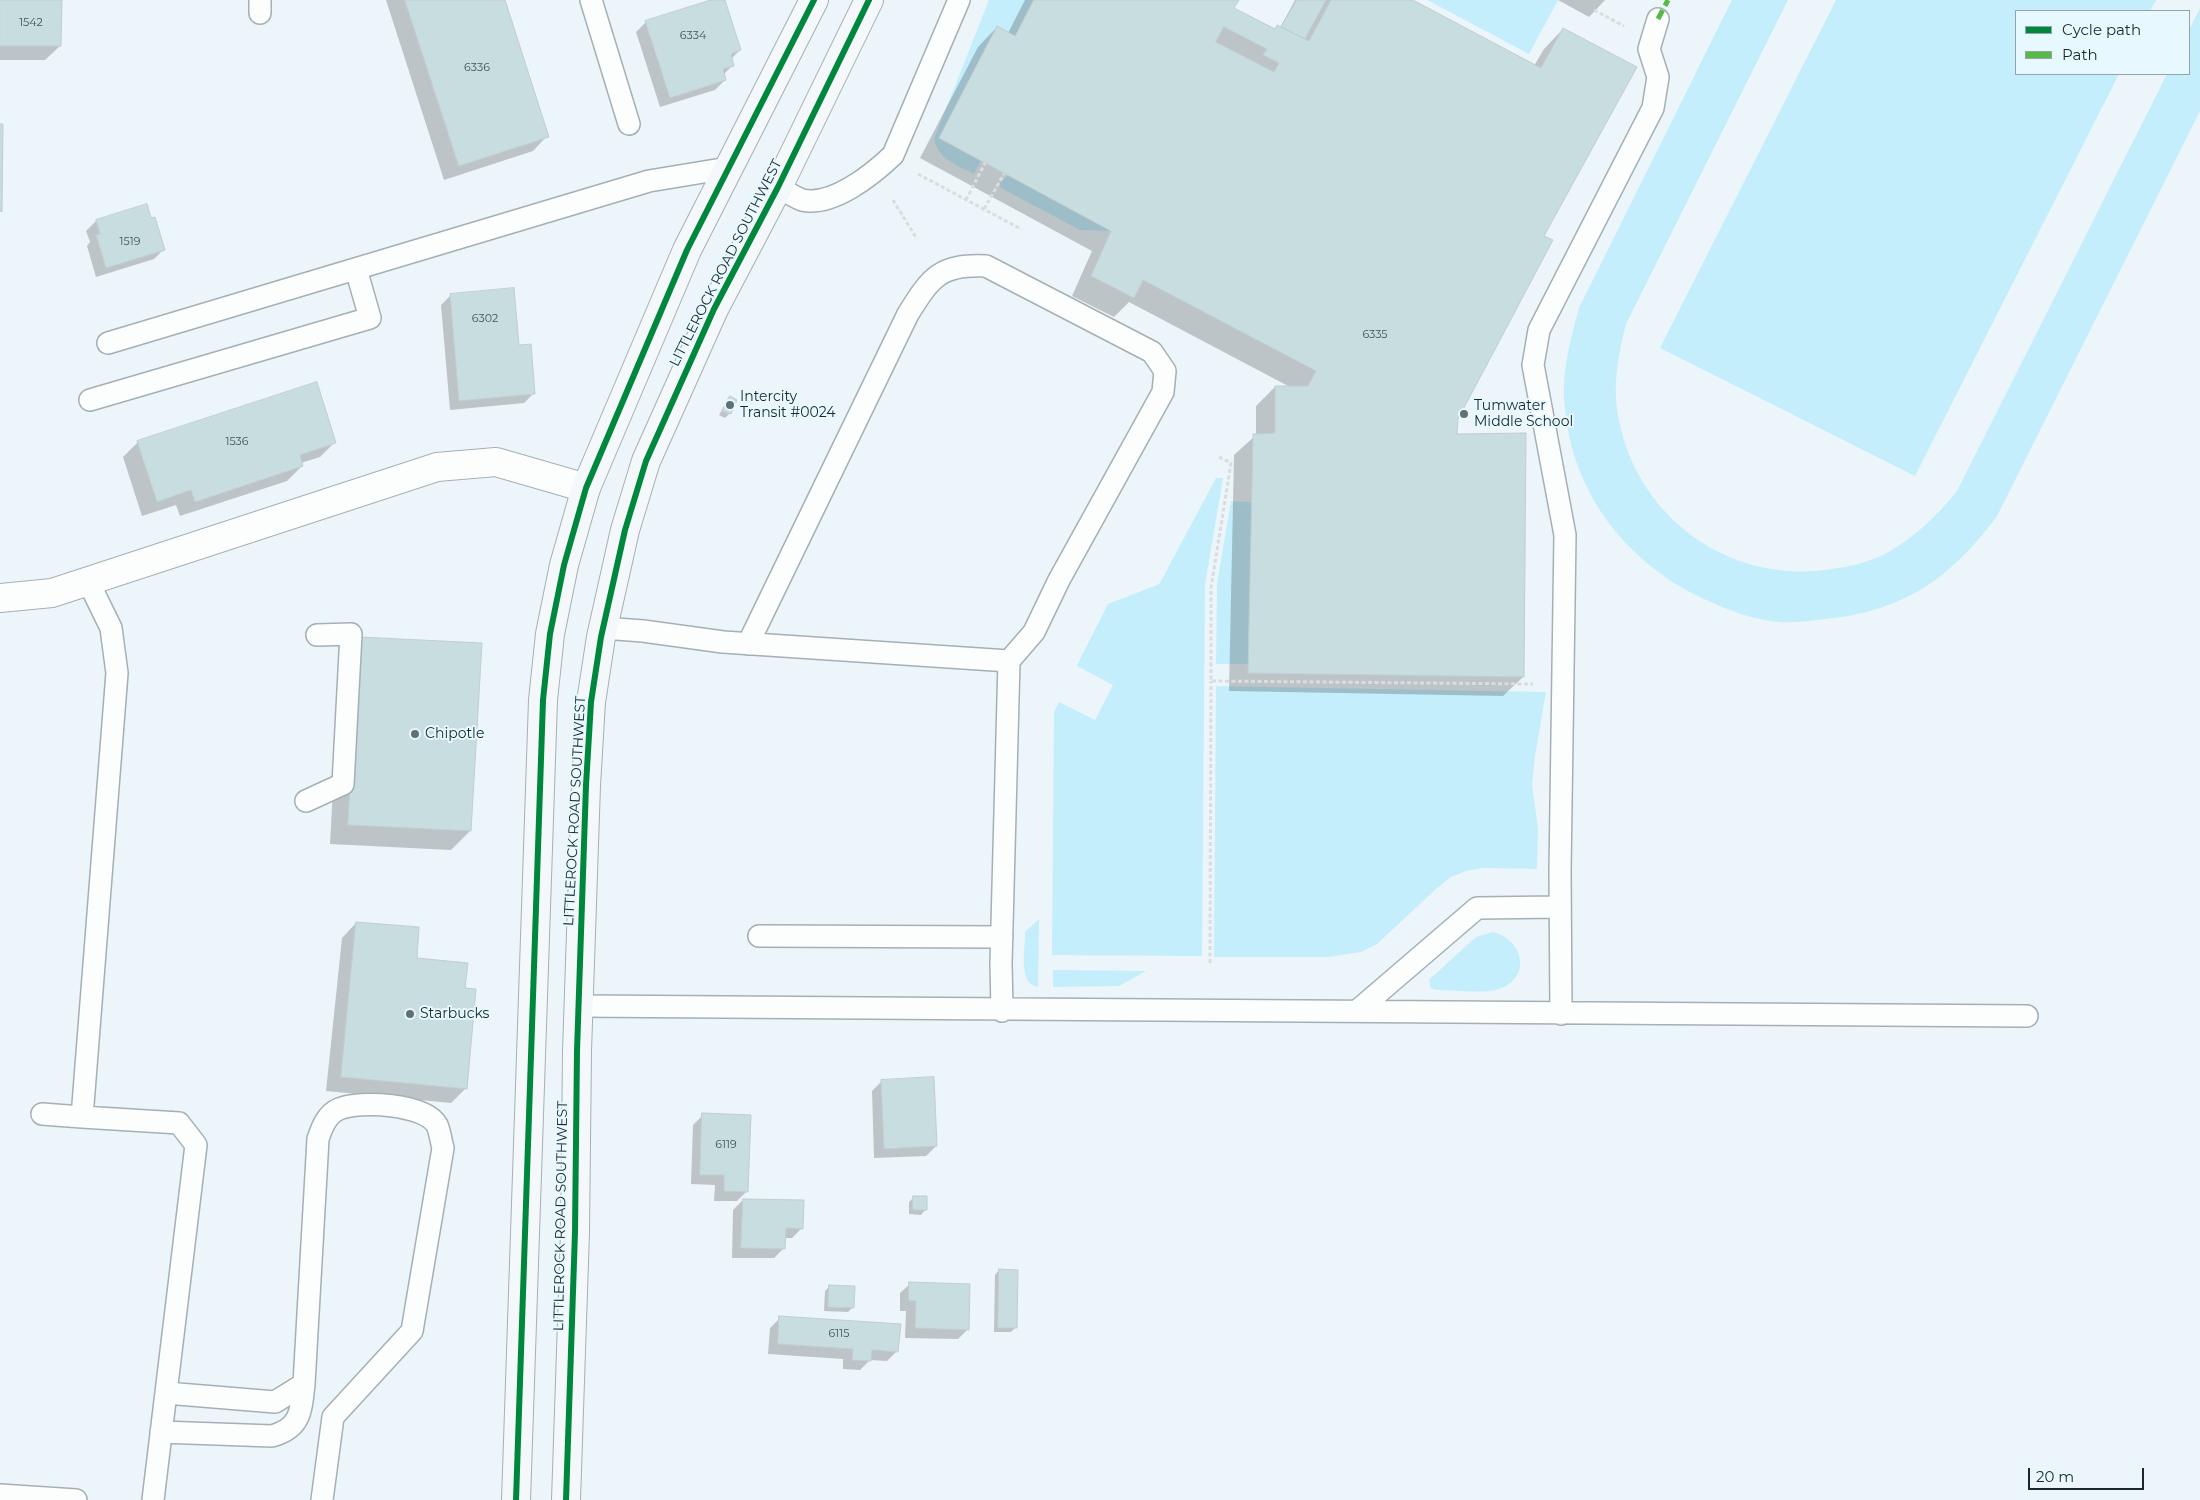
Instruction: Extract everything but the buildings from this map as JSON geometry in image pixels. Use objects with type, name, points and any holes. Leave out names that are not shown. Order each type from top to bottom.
[{"type":"main road","points":[[516,1500],[543,700],[550,634],[562,573],[586,488],[679,268],[814,0]]},
{"type":"main road","name":"LITTLEROCK ROAD SOUTHWEST","points":[[566,1500],[578,1006],[591,711],[603,628],[625,530],[646,462],[714,309],[778,187],[869,0]]},
{"type":"street","points":[[0,598],[52,593],[437,466],[496,462],[586,488]]},
{"type":"lane","points":[[591,0],[629,124]]},
{"type":"lane","points":[[778,187],[802,200],[826,199],[845,191],[874,173],[892,155],[959,0]]},
{"type":"lane","points":[[1561,1014],[1560,907],[1566,535],[1533,365],[1539,330],[1653,108],[1658,77],[1649,49],[1658,19]]},
{"type":"lane","points":[[108,344],[649,181],[728,168]]},
{"type":"lane","points":[[748,644],[851,427],[908,314],[924,287],[944,270],[965,265],[986,266],[1152,352],[1165,371],[1163,392],[1059,580],[1034,632],[1009,661],[1002,1011]]},
{"type":"lane","points":[[90,400],[370,318],[356,269]]},
{"type":"lane","points":[[82,1117],[117,673],[111,628],[88,582]]},
{"type":"lane","points":[[603,628],[748,644],[1009,661]]},
{"type":"lane","points":[[306,801],[343,784],[351,634],[317,635]]},
{"type":"lane","points":[[1356,1011],[1477,908],[1560,907]]},
{"type":"lane","points":[[759,936],[1002,937]]},
{"type":"lane","points":[[578,1006],[1002,1011],[1356,1011],[2027,1016]]},
{"type":"lane","points":[[162,1432],[272,1436],[286,1432],[295,1422],[301,1409],[304,1384],[318,1139],[325,1120],[338,1109],[360,1104],[422,1112],[437,1124],[443,1148],[412,1331],[333,1417],[322,1500]]},
{"type":"lane","points":[[42,1114],[179,1123],[196,1145],[153,1500]]},
{"type":"lane","points":[[166,1393],[275,1402],[304,1384]]},
{"type":"lane","points":[[0,1495],[76,1500]]},
{"type":"path","points":[[966,200],[985,163]]},
{"type":"path","points":[[914,172],[1019,228]]},
{"type":"path","points":[[984,209],[1004,174]]},
{"type":"path","points":[[893,200],[917,239]]},
{"type":"path","points":[[1210,963],[1211,588],[1230,463],[1219,457]]},
{"type":"path","points":[[1211,681],[1563,685]]},
{"type":"shaded area","points":[[989,0],[1034,0],[1015,36],[998,27],[939,138],[981,161],[974,174],[944,157],[936,146],[934,139]]},
{"type":"shaded area","points":[[1427,0],[1558,0],[1529,54]]},
{"type":"shaded area","points":[[1732,0],[1788,0],[1626,324],[1616,384],[1619,421],[1630,457],[1647,489],[1669,516],[1696,538],[1726,556],[1759,567],[1795,571],[1845,567],[1883,555],[1923,527],[1957,491],[2166,75],[2190,75],[2190,28],[2200,8],[2200,111],[1997,516],[1966,554],[1948,570],[1928,585],[1904,598],[1891,604],[1852,615],[1796,622],[1780,622],[1760,619],[1722,607],[1675,583],[1649,564],[1625,542],[1605,518],[1589,491],[1576,461],[1568,430],[1564,396],[1566,363],[1579,308]]},
{"type":"shaded area","points":[[1836,0],[2156,0],[2151,10],[2015,10],[2015,75],[2118,75],[1915,476],[1660,348]]},
{"type":"shaded area","points":[[1008,175],[1111,231],[1080,230],[997,186]]},
{"type":"shaded area","points":[[1216,478],[1223,478],[1205,585],[1202,956],[1052,955],[1054,712],[1059,702],[1095,720],[1113,685],[1077,666],[1080,659],[1108,604],[1160,583]]},
{"type":"shaded area","points":[[1231,501],[1252,502],[1248,664],[1216,664],[1217,584]]},
{"type":"shaded area","points":[[1216,686],[1546,692],[1532,784],[1538,829],[1537,869],[1482,868],[1466,871],[1451,877],[1377,944],[1361,952],[1328,957],[1214,957]]},
{"type":"shaded area","points":[[1039,919],[1038,987],[1032,985],[1025,974],[1024,958],[1025,932]]},
{"type":"shaded area","points":[[1493,932],[1504,936],[1512,943],[1520,959],[1520,968],[1516,977],[1509,984],[1499,989],[1486,991],[1436,990],[1431,988],[1429,980],[1476,937]]},
{"type":"shaded area","points":[[1053,970],[1146,971],[1119,986],[1053,987]]},
{"type":"marked path","points":[[1658,19],[1668,0]]},
{"type":"cycle path","points":[[516,1500],[543,700],[550,634],[564,565],[586,488],[687,250],[814,0]]},
{"type":"cycle path","points":[[566,1500],[575,1232],[577,1051],[586,785],[591,702],[601,637],[625,530],[646,461],[714,309],[778,187],[869,0]]},
{"type":"place","name":"Intercity Transit #0024","points":[[730,405]]},
{"type":"place","name":"Tumwater Middle School","points":[[1464,414]]},
{"type":"place","name":"Chipotle","points":[[415,734]]},
{"type":"place","name":"Starbucks","points":[[410,1014]]}]
